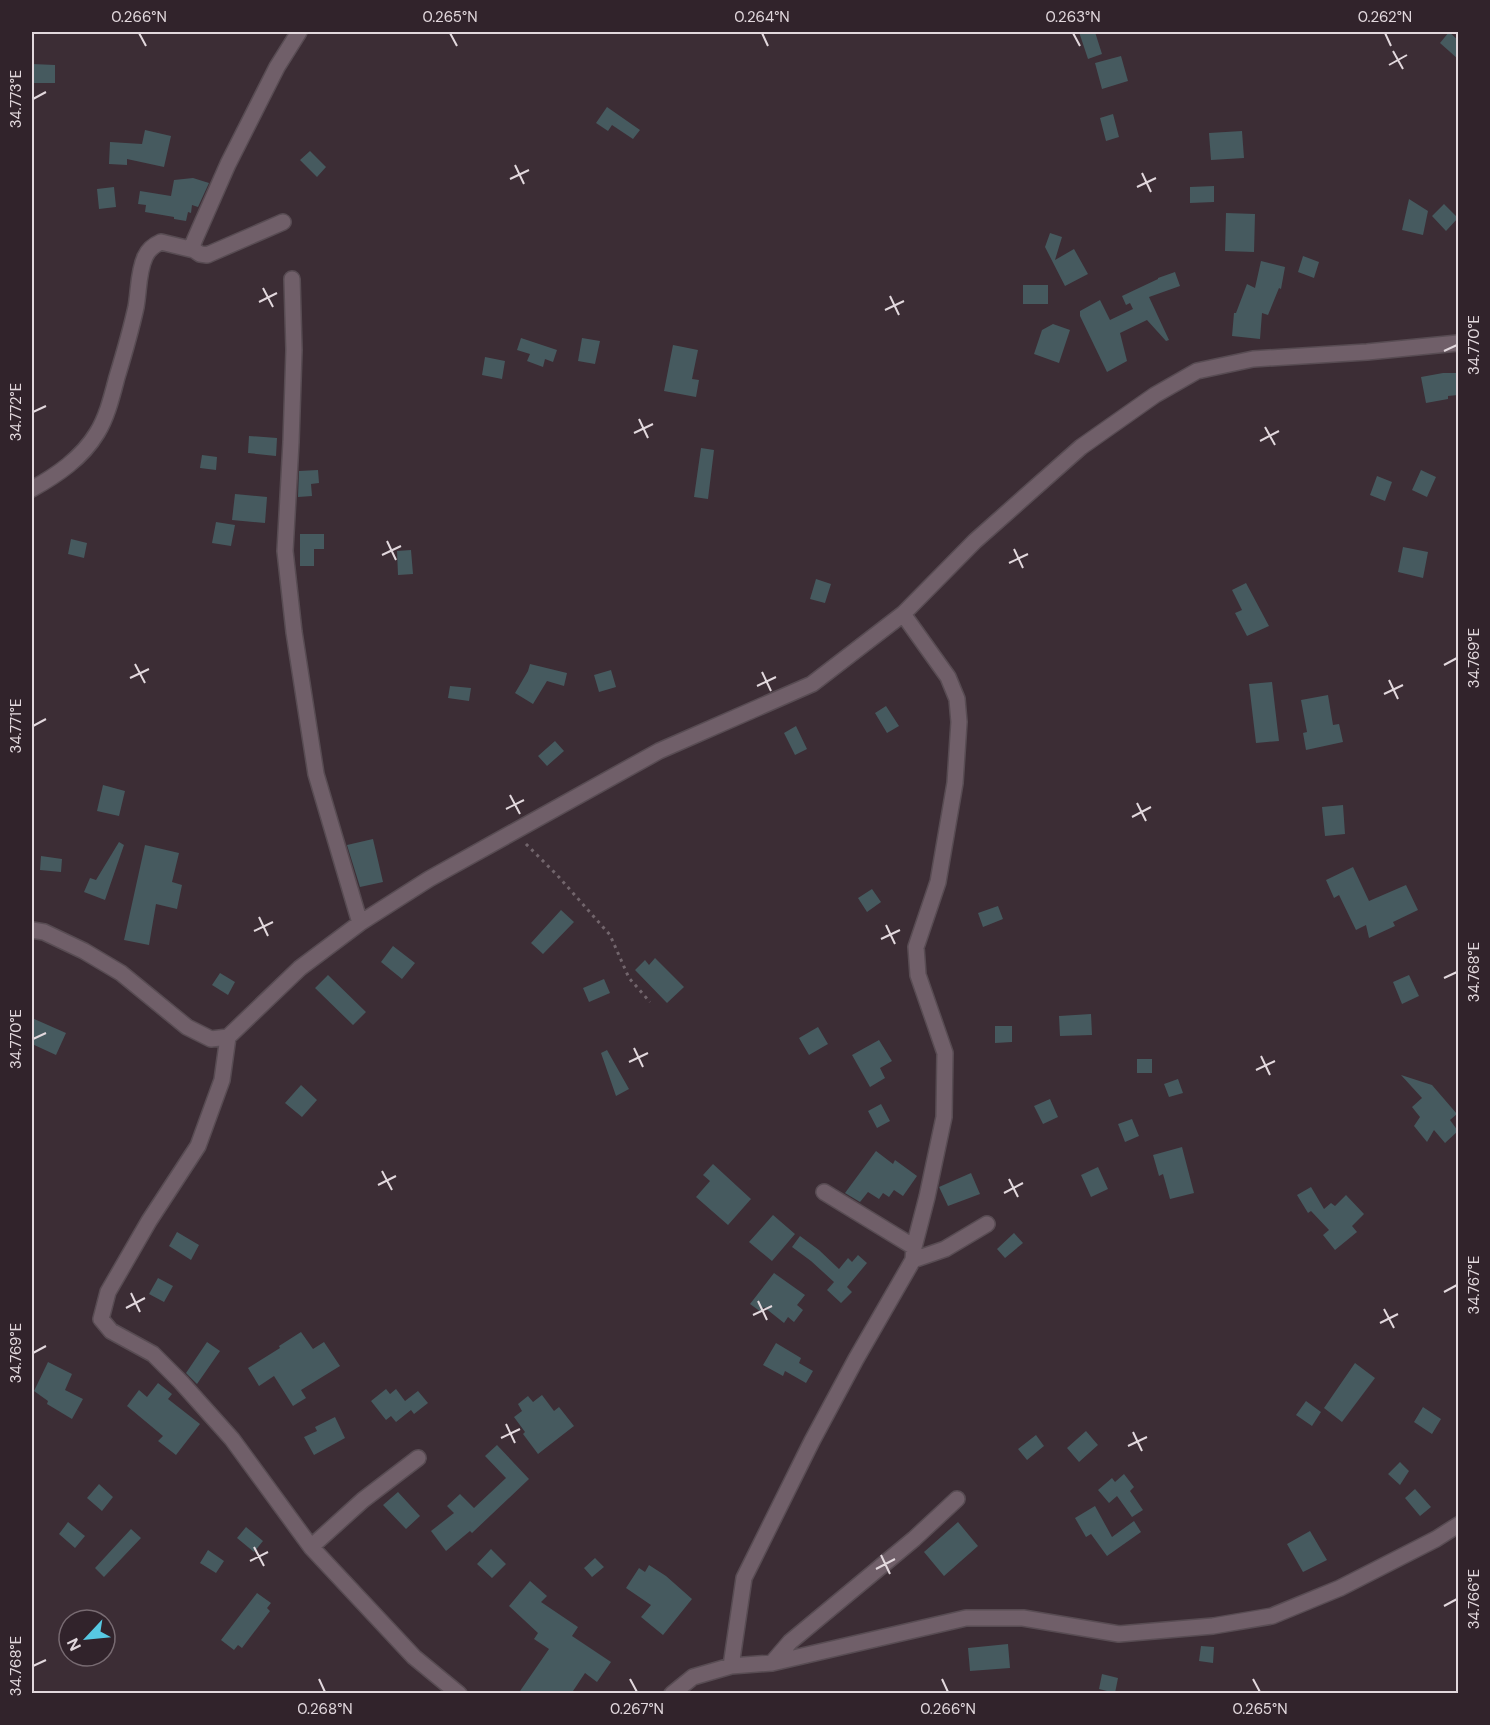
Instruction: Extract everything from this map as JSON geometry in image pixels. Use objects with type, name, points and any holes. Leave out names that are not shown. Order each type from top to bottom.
[{"type":"street","points":[[194,250],[193,244],[228,164],[277,67],[299,32]]},
{"type":"street","points":[[32,489],[74,461],[86,449],[98,431],[111,398],[124,353],[136,305],[142,264],[152,248],[161,242],[207,255],[283,222]]},
{"type":"street","points":[[292,279],[294,350],[285,551],[294,632],[316,774],[360,923]]},
{"type":"street","points":[[32,930],[44,932],[84,951],[121,973],[187,1027],[211,1039],[228,1037],[300,968],[360,923],[429,879],[659,751],[812,684],[903,614],[975,541],[1081,447],[1155,395],[1197,371],[1253,359],[1366,352],[1458,343]]},
{"type":"street","points":[[731,1666],[744,1578],[812,1441],[914,1253],[944,1117],[945,1053],[918,975],[916,947],[938,882],[955,783],[959,722],[957,699],[948,676],[903,614]]},
{"type":"street","points":[[228,1037],[222,1080],[198,1146],[149,1221],[108,1292],[101,1320],[111,1331],[153,1354],[181,1382],[232,1439],[311,1547],[414,1657],[459,1694]]},
{"type":"street","points":[[824,1192],[914,1253],[945,1249],[987,1224]]},
{"type":"street","points":[[311,1547],[363,1500],[418,1458]]},
{"type":"street","points":[[772,1663],[790,1642],[914,1539],[957,1499]]},
{"type":"street","points":[[672,1694],[693,1677],[731,1666],[772,1663],[966,1618],[1023,1618],[1119,1634],[1213,1626],[1272,1616],[1340,1588],[1436,1539],[1458,1525]]},
{"type":"path","points":[[514,832],[557,875],[610,935],[629,978],[650,1002]]},
{"type":"building","points":[[1079,32],[1095,32],[1102,54],[1088,59]]},
{"type":"building","points":[[1449,32],[1458,40],[1458,59],[1440,43]]},
{"type":"building","points":[[1121,56],[1128,81],[1102,89],[1095,63]]},
{"type":"building","points":[[32,64],[55,65],[55,83],[32,83]]},
{"type":"building","points":[[607,107],[640,130],[633,139],[612,125],[608,131],[596,123]]},
{"type":"building","points":[[1113,114],[1119,137],[1106,141],[1100,118]]},
{"type":"building","points":[[145,130],[171,136],[164,167],[127,159],[127,165],[109,164],[110,142],[142,144]]},
{"type":"building","points":[[1242,131],[1244,158],[1211,160],[1209,133]]},
{"type":"building","points":[[310,151],[326,167],[317,177],[300,160]]},
{"type":"building","points":[[193,178],[209,183],[198,207],[192,205],[191,213],[188,212],[186,221],[145,212],[146,205],[138,204],[140,191],[171,196],[174,180]]},
{"type":"building","points":[[1214,186],[1214,202],[1190,203],[1190,187]]},
{"type":"building","points":[[114,187],[116,207],[99,209],[97,189]]},
{"type":"building","points":[[1409,199],[1428,211],[1423,235],[1402,230]]},
{"type":"building","points":[[1444,204],[1458,218],[1446,231],[1432,216]]},
{"type":"building","points":[[1226,213],[1255,214],[1254,252],[1225,251]]},
{"type":"building","points":[[1050,233],[1062,237],[1055,260],[1074,249],[1088,274],[1065,286],[1045,247]]},
{"type":"building","points":[[1303,256],[1319,262],[1314,278],[1298,272]]},
{"type":"building","points":[[1261,261],[1285,267],[1281,289],[1279,288],[1268,315],[1262,313],[1260,339],[1232,336],[1234,313],[1236,313],[1247,284],[1255,288]]},
{"type":"building","points":[[1175,272],[1180,286],[1149,297],[1169,340],[1166,341],[1147,320],[1120,333],[1127,361],[1107,372],[1080,316],[1080,311],[1100,300],[1110,320],[1133,309],[1130,303],[1126,305],[1122,296]]},
{"type":"building","points":[[1023,285],[1048,285],[1048,304],[1023,304]]},
{"type":"building","points":[[1053,324],[1070,330],[1059,363],[1034,354],[1042,330]]},
{"type":"building","points":[[521,338],[557,350],[553,362],[545,359],[543,367],[527,361],[530,354],[517,350]]},
{"type":"building","points":[[582,338],[600,341],[595,364],[578,361]]},
{"type":"building","points":[[673,345],[698,350],[692,379],[699,380],[696,397],[664,391]]},
{"type":"building","points":[[485,357],[505,361],[502,379],[482,375]]},
{"type":"building","points":[[1458,373],[1458,395],[1426,403],[1421,377]]},
{"type":"building","points":[[249,436],[277,438],[276,456],[248,453]]},
{"type":"building","points":[[701,448],[714,450],[708,499],[694,497]]},
{"type":"building","points":[[202,455],[217,457],[216,470],[200,468]]},
{"type":"building","points":[[318,470],[319,483],[311,484],[312,496],[298,497],[299,471]]},
{"type":"building","points":[[1421,470],[1436,477],[1427,497],[1412,490]]},
{"type":"building","points":[[1377,476],[1392,482],[1385,501],[1370,495]]},
{"type":"building","points":[[235,494],[267,497],[265,523],[232,520]]},
{"type":"building","points":[[216,522],[235,525],[231,546],[212,543]]},
{"type":"building","points":[[300,534],[324,534],[324,549],[314,549],[314,566],[300,566]]},
{"type":"building","points":[[71,539],[87,543],[84,558],[68,554]]},
{"type":"building","points":[[1403,547],[1428,552],[1423,578],[1398,572]]},
{"type":"building","points":[[411,550],[413,574],[398,575],[397,551]]},
{"type":"building","points":[[816,579],[831,584],[825,603],[810,599]]},
{"type":"building","points":[[1246,583],[1269,626],[1247,636],[1235,613],[1242,610],[1232,590]]},
{"type":"building","points":[[530,664],[567,673],[564,686],[547,681],[533,704],[515,693]]},
{"type":"building","points":[[611,670],[616,687],[599,692],[594,675]]},
{"type":"building","points":[[1272,682],[1279,741],[1256,743],[1249,684]]},
{"type":"building","points":[[450,686],[471,688],[469,701],[448,698]]},
{"type":"building","points":[[1328,695],[1333,725],[1339,724],[1343,742],[1306,750],[1303,733],[1307,732],[1301,700]]},
{"type":"building","points":[[886,706],[899,726],[887,733],[875,713]]},
{"type":"building","points":[[796,726],[807,749],[795,755],[784,733]]},
{"type":"building","points":[[555,741],[564,751],[547,766],[538,756]]},
{"type":"building","points":[[103,785],[125,791],[119,816],[97,811]]},
{"type":"building","points":[[1343,805],[1345,834],[1325,836],[1322,807]]},
{"type":"building","points":[[373,839],[383,882],[360,887],[347,845]]},
{"type":"building","points":[[119,842],[124,845],[105,900],[84,892],[90,878],[96,880]]},
{"type":"building","points":[[145,845],[179,853],[172,882],[182,885],[177,909],[156,904],[149,945],[124,940]]},
{"type":"building","points":[[41,856],[62,859],[61,872],[40,870]]},
{"type":"building","points":[[1353,867],[1369,901],[1406,885],[1418,910],[1393,922],[1395,926],[1369,938],[1366,925],[1356,930],[1339,895],[1334,898],[1326,880]]},
{"type":"building","points":[[872,889],[881,902],[867,912],[858,898]]},
{"type":"building","points":[[998,906],[1003,919],[983,927],[978,913]]},
{"type":"building","points":[[561,910],[574,922],[543,954],[531,943]]},
{"type":"building","points":[[393,946],[415,963],[402,979],[381,962]]},
{"type":"building","points":[[655,958],[684,987],[667,1003],[635,970],[645,960],[649,965]]},
{"type":"building","points":[[220,973],[235,982],[228,995],[212,985]]},
{"type":"building","points":[[328,975],[366,1012],[353,1025],[315,988]]},
{"type":"building","points":[[1409,975],[1419,996],[1402,1004],[1393,982]]},
{"type":"building","points":[[604,979],[610,993],[589,1002],[583,988]]},
{"type":"building","points":[[1091,1014],[1092,1035],[1060,1036],[1059,1016]]},
{"type":"building","points":[[32,1018],[66,1033],[56,1055],[32,1044]]},
{"type":"building","points":[[995,1026],[1012,1026],[1012,1042],[995,1043]]},
{"type":"building","points":[[818,1027],[828,1044],[809,1055],[799,1038]]},
{"type":"building","points":[[879,1040],[892,1061],[880,1068],[885,1078],[870,1087],[852,1055]]},
{"type":"building","points":[[607,1050],[629,1089],[616,1096],[601,1053]]},
{"type":"building","points":[[1137,1059],[1152,1059],[1152,1073],[1137,1073]]},
{"type":"building","points":[[1401,1075],[1432,1085],[1457,1114],[1450,1120],[1458,1131],[1445,1143],[1434,1130],[1427,1142],[1414,1126],[1420,1117],[1412,1107],[1422,1098]]},
{"type":"building","points":[[1178,1079],[1183,1093],[1169,1097],[1164,1084]]},
{"type":"building","points":[[301,1085],[317,1100],[302,1117],[285,1103]]},
{"type":"building","points":[[1050,1099],[1058,1117],[1043,1124],[1034,1106]]},
{"type":"building","points":[[881,1104],[890,1121],[877,1128],[868,1111]]},
{"type":"building","points":[[1132,1119],[1139,1136],[1125,1142],[1118,1124]]},
{"type":"building","points":[[1182,1147],[1194,1193],[1170,1199],[1163,1174],[1159,1176],[1153,1155]]},
{"type":"building","points":[[876,1151],[893,1164],[895,1160],[917,1176],[903,1196],[894,1190],[889,1197],[883,1193],[879,1199],[868,1192],[860,1202],[845,1193]]},
{"type":"building","points":[[713,1164],[751,1199],[728,1225],[696,1197],[710,1181],[703,1175]]},
{"type":"building","points":[[1098,1167],[1108,1189],[1091,1197],[1081,1175]]},
{"type":"building","points":[[971,1173],[980,1194],[948,1206],[939,1187]]},
{"type":"building","points":[[1311,1187],[1324,1209],[1331,1203],[1335,1206],[1346,1195],[1364,1214],[1352,1226],[1357,1232],[1335,1250],[1323,1235],[1329,1230],[1311,1211],[1308,1213],[1297,1195]]},
{"type":"building","points":[[773,1215],[795,1234],[772,1261],[749,1242]]},
{"type":"building","points":[[177,1232],[199,1245],[191,1260],[169,1246]]},
{"type":"building","points":[[1014,1233],[1023,1243],[1005,1258],[997,1249]]},
{"type":"building","points":[[800,1236],[839,1269],[848,1258],[852,1262],[858,1255],[867,1263],[847,1287],[852,1292],[841,1303],[827,1290],[834,1282],[792,1247]]},
{"type":"building","points":[[774,1273],[805,1295],[797,1305],[803,1310],[794,1322],[788,1317],[784,1323],[764,1307],[761,1312],[750,1304]]},
{"type":"building","points":[[158,1278],[173,1286],[164,1302],[149,1294]]},
{"type":"building","points":[[301,1332],[313,1349],[324,1342],[340,1366],[301,1390],[306,1398],[293,1406],[274,1376],[259,1386],[248,1368]]},
{"type":"building","points":[[207,1342],[220,1351],[197,1384],[186,1373]]},
{"type":"building","points":[[776,1343],[801,1358],[799,1363],[813,1371],[806,1383],[785,1371],[783,1376],[763,1365]]},
{"type":"building","points":[[48,1362],[72,1374],[65,1390],[83,1399],[72,1419],[47,1404],[48,1401],[34,1391]]},
{"type":"building","points":[[1355,1363],[1375,1378],[1342,1422],[1324,1408]]},
{"type":"building","points":[[158,1383],[172,1394],[168,1399],[200,1424],[176,1455],[158,1441],[163,1436],[127,1406],[139,1390],[147,1397]]},
{"type":"building","points":[[386,1389],[390,1394],[396,1389],[405,1401],[418,1391],[428,1403],[414,1414],[411,1410],[396,1422],[391,1416],[386,1420],[371,1401]]},
{"type":"building","points":[[542,1395],[554,1411],[559,1407],[574,1426],[538,1454],[514,1417],[522,1411],[518,1404],[528,1396],[533,1402]]},
{"type":"building","points":[[1306,1401],[1321,1412],[1312,1426],[1296,1415]]},
{"type":"building","points":[[1423,1407],[1441,1419],[1432,1434],[1414,1422]]},
{"type":"building","points":[[335,1417],[345,1438],[314,1455],[304,1437],[317,1431],[315,1427]]},
{"type":"building","points":[[1086,1431],[1098,1445],[1079,1462],[1067,1448]]},
{"type":"building","points":[[1036,1435],[1044,1446],[1027,1460],[1018,1449]]},
{"type":"building","points":[[497,1445],[529,1479],[472,1533],[470,1531],[446,1551],[431,1531],[454,1513],[447,1506],[460,1494],[474,1508],[506,1478],[485,1456]]},
{"type":"building","points":[[1400,1462],[1409,1471],[1400,1485],[1388,1474]]},
{"type":"building","points":[[1124,1474],[1134,1487],[1130,1491],[1143,1510],[1132,1517],[1117,1496],[1109,1503],[1098,1490],[1112,1478],[1115,1482]]},
{"type":"building","points":[[99,1484],[113,1497],[102,1511],[87,1498]]},
{"type":"building","points":[[1415,1489],[1431,1507],[1420,1516],[1405,1498]]},
{"type":"building","points":[[398,1492],[420,1516],[406,1529],[383,1505]]},
{"type":"building","points":[[1095,1506],[1112,1537],[1134,1521],[1141,1532],[1107,1556],[1091,1534],[1086,1537],[1075,1518]]},
{"type":"building","points":[[68,1522],[85,1536],[75,1548],[59,1534]]},
{"type":"building","points":[[958,1522],[978,1546],[944,1576],[924,1552]]},
{"type":"building","points":[[246,1527],[263,1541],[254,1552],[237,1538]]},
{"type":"building","points":[[131,1529],[141,1538],[104,1577],[95,1568]]},
{"type":"building","points":[[1310,1531],[1327,1560],[1303,1572],[1287,1544]]},
{"type":"building","points":[[491,1549],[506,1564],[492,1578],[477,1564]]},
{"type":"building","points":[[208,1550],[224,1561],[216,1573],[200,1563]]},
{"type":"building","points":[[595,1558],[604,1567],[592,1577],[584,1568]]},
{"type":"building","points":[[649,1565],[666,1576],[692,1599],[663,1635],[641,1617],[651,1605],[626,1588],[639,1568],[645,1572]]},
{"type":"building","points":[[530,1581],[547,1596],[541,1602],[578,1627],[572,1636],[611,1662],[597,1682],[585,1673],[571,1694],[518,1694],[549,1649],[534,1639],[538,1633],[509,1606]]},
{"type":"building","points":[[257,1593],[271,1603],[267,1608],[270,1611],[242,1648],[238,1645],[234,1650],[221,1640]]},
{"type":"building","points":[[1008,1644],[1010,1668],[970,1671],[968,1648]]},
{"type":"building","points":[[1201,1646],[1214,1647],[1213,1663],[1199,1661]]},
{"type":"building","points":[[1102,1674],[1118,1678],[1115,1693],[1099,1689]]}]
